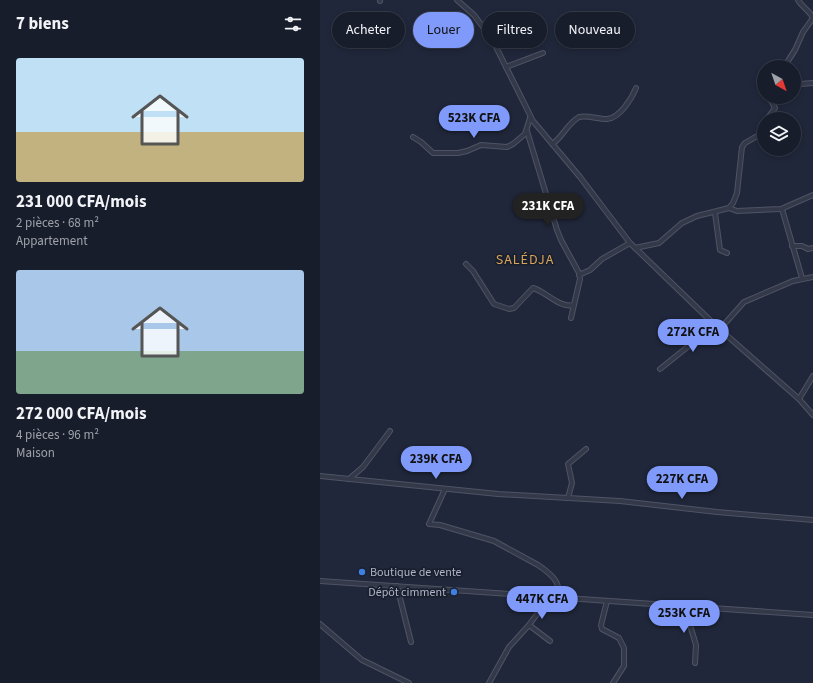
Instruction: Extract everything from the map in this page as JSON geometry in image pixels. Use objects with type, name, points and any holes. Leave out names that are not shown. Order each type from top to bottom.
[{"type":"street","points":[[457,0],[469,10],[486,30],[495,44],[530,117],[580,177],[630,243],[715,325],[799,400],[813,415]]},
{"type":"street","points":[[789,60],[803,32],[813,18],[798,0]]},
{"type":"street","points":[[506,68],[543,54]]},
{"type":"street","points":[[801,84],[813,83]]},
{"type":"street","points":[[552,144],[559,139],[567,126],[579,117],[606,119],[614,117],[630,101],[636,88]]},
{"type":"street","points":[[530,117],[527,131],[557,230],[580,275],[571,318]]},
{"type":"street","points":[[413,137],[421,142],[432,153],[454,153],[467,151],[481,145],[507,147],[513,144],[527,131]]},
{"type":"street","points":[[729,208],[737,193],[742,147],[745,143],[757,136]]},
{"type":"street","points":[[635,248],[659,242],[682,223],[697,216],[715,213],[729,208],[737,211],[750,209],[767,211],[782,208],[813,195]]},
{"type":"street","points":[[782,208],[802,278]]},
{"type":"street","points":[[715,213],[720,250],[727,252]]},
{"type":"street","points":[[580,275],[590,270],[602,259],[630,243]]},
{"type":"street","points":[[792,246],[803,246],[808,250],[813,248]]},
{"type":"street","points":[[466,264],[494,304],[514,308],[533,288],[563,304],[570,306],[573,305]]},
{"type":"street","points":[[720,329],[744,302],[802,278],[813,277]]},
{"type":"street","points":[[660,369],[715,325]]},
{"type":"street","points":[[799,400],[813,376]]},
{"type":"street","points":[[349,479],[363,467],[390,431]]},
{"type":"street","points":[[568,498],[572,483],[568,464],[586,450]]},
{"type":"street","points":[[320,476],[498,494],[620,501],[813,520]]},
{"type":"street","points":[[446,489],[429,524],[440,525],[494,541],[538,564],[558,586],[557,591],[553,596],[541,607],[529,625],[509,647],[489,683]]},
{"type":"street","points":[[320,581],[813,615]]},
{"type":"street","points":[[396,586],[412,642]]},
{"type":"street","points":[[607,601],[601,625],[602,629],[619,638],[624,648],[624,666],[613,683]]},
{"type":"street","points":[[690,606],[690,625],[696,646],[694,663]]},
{"type":"street","points":[[320,624],[362,660],[410,683]]},
{"type":"street","points":[[529,625],[550,641]]},
{"type":"place","name":"Boutique de vente","points":[[362,572]]},
{"type":"place","name":"Dépôt cimment","points":[[454,592]]},
{"type":"district","name":"SALÉDJA","points":[[525,260]]}]
